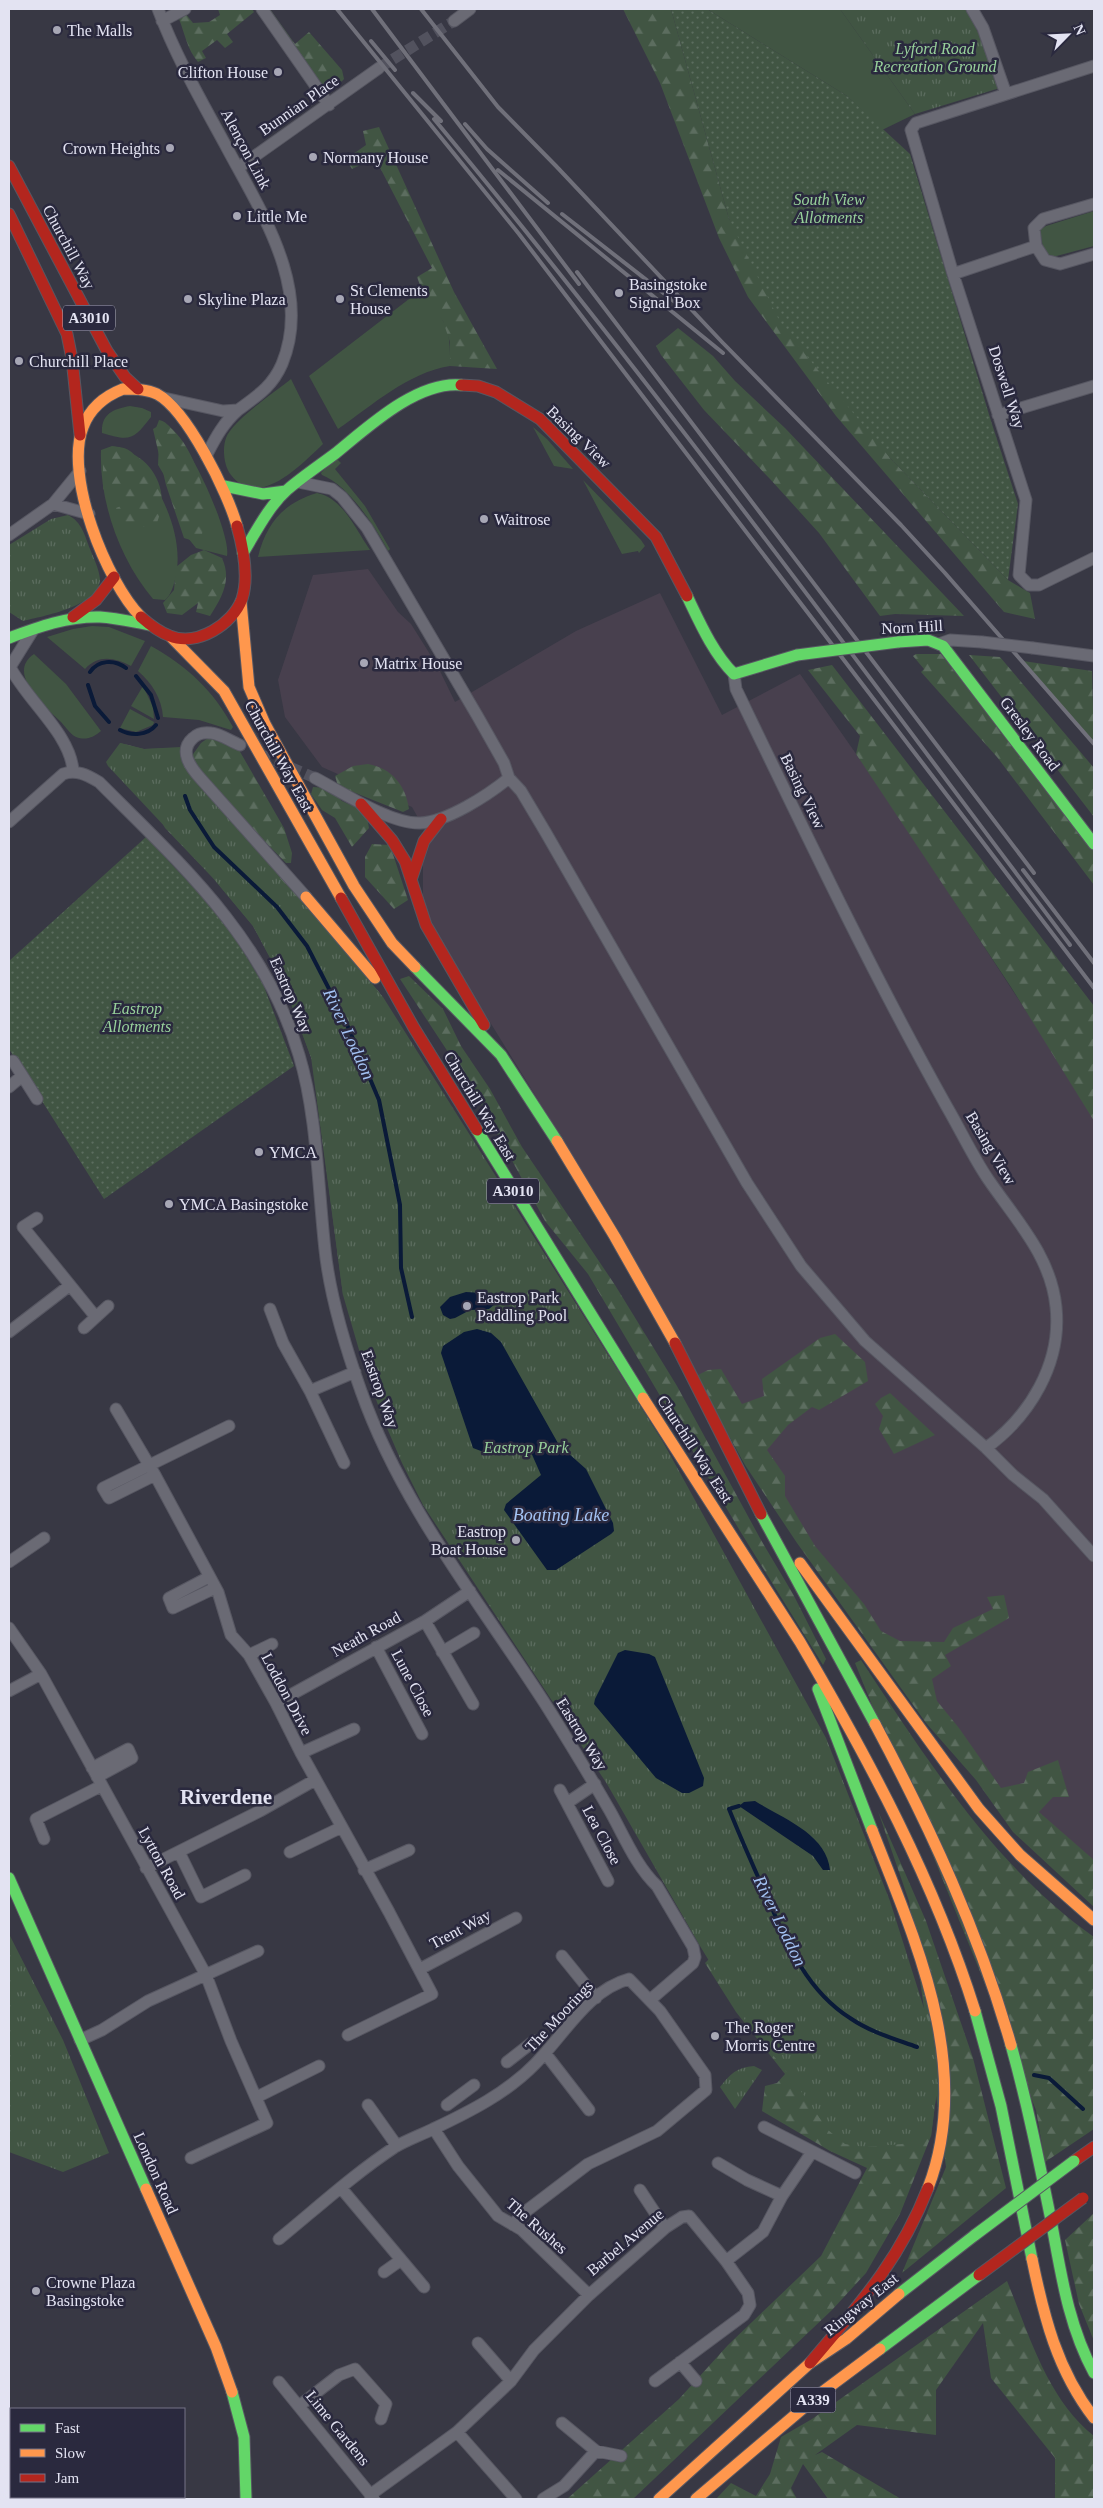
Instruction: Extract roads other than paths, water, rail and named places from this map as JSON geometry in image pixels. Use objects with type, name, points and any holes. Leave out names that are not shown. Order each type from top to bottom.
[{"type":"main road","name":"Churchill Way","points":[[9,166],[107,351],[125,377],[138,389]]},
{"type":"main road","name":"A3010","points":[[9,214],[67,334],[71,348],[74,405],[80,435]]},
{"type":"main road","name":"Basing View","points":[[243,553],[263,520],[286,491],[383,416],[423,391],[455,384],[478,386],[514,400],[540,420],[656,537],[710,641],[724,664],[734,674]]},
{"type":"main road","points":[[150,626],[130,605],[95,537],[80,471],[80,435],[86,418],[95,405],[111,393],[123,389],[138,389],[162,398]]},
{"type":"main road","name":"Churchill Way East","points":[[162,398],[177,412],[206,456],[224,486],[233,508],[243,553],[244,575],[241,602],[249,687],[265,724],[349,878],[392,943],[501,1055],[531,1099],[615,1237],[677,1347],[761,1514]]},
{"type":"main road","points":[[224,486],[264,494],[286,491]]},
{"type":"main road","points":[[69,619],[91,607],[106,591],[114,577]]},
{"type":"main road","points":[[9,638],[34,628],[69,619],[111,618],[150,626],[171,637],[195,637],[214,631],[230,621],[241,602]]},
{"type":"main road","name":"Churchill Way East","points":[[171,637],[224,691],[414,1028],[601,1333],[800,1642]]},
{"type":"main road","name":"Norn Hill","points":[[734,674],[797,655],[898,642],[928,640],[939,644]]},
{"type":"main road","name":"Gresley Road","points":[[939,644],[948,651],[1094,844]]},
{"type":"main road","points":[[361,804],[392,840],[412,878],[426,925],[501,1055]]},
{"type":"main road","points":[[412,878],[424,841],[441,819]]},
{"type":"main road","points":[[306,897],[414,1028]]},
{"type":"main road","points":[[761,1514],[777,1531],[979,1809],[1020,1856],[1094,1920]]},
{"type":"main road","points":[[761,1514],[903,1774],[971,1927],[996,1995],[1017,2067],[1073,2322],[1094,2373]]},
{"type":"main road","points":[[800,1642],[878,1845],[924,1974],[943,2046],[945,2084],[944,2126],[938,2160],[929,2187],[904,2241],[881,2277],[810,2363]]},
{"type":"main road","points":[[800,1642],[846,1720],[892,1805],[935,1898],[955,1950],[992,2072],[1036,2281],[1053,2347],[1070,2385],[1094,2418]]},
{"type":"main road","name":"London Road","points":[[9,1878],[216,2347],[232,2391],[244,2437],[246,2452],[243,2496]]},
{"type":"main road","name":"Ringway East","points":[[659,2499],[810,2363],[846,2339],[913,2282],[1094,2147]]},
{"type":"main road","name":"A339","points":[[696,2499],[800,2410],[979,2275],[1083,2198],[1094,2192]]},
{"type":"street","name":"Alençon Link","points":[[158,9],[179,59],[264,216],[280,254],[288,284],[290,316],[288,346],[278,372],[264,392],[238,410],[220,430],[206,456]]},
{"type":"street","points":[[162,21],[185,9]]},
{"type":"street","points":[[262,9],[330,105]]},
{"type":"street","points":[[972,9],[982,28],[1006,94],[1094,66]]},
{"type":"street","name":"Bunnian Place","points":[[238,168],[330,105],[379,68]]},
{"type":"street","name":"Doswell Way","points":[[1006,94],[916,122],[911,130],[953,274],[1026,500],[1019,575],[1029,585],[1039,585],[1094,558]]},
{"type":"street","points":[[1094,204],[1043,219],[1034,228],[1036,246],[1045,260],[1060,264],[1094,254]]},
{"type":"street","points":[[953,274],[1036,246]]},
{"type":"street","points":[[998,415],[1094,386]]},
{"type":"street","points":[[162,398],[223,411],[238,410]]},
{"type":"street","points":[[9,535],[53,504],[80,471]]},
{"type":"street","points":[[298,482],[332,489],[367,528],[504,763],[509,778],[521,791],[546,833],[746,1183],[801,1266],[865,1340],[986,1448],[1013,1475],[1043,1498],[1094,1556]]},
{"type":"street","points":[[53,504],[89,514]]},
{"type":"street","points":[[9,822],[63,774],[73,771],[72,761],[66,745],[28,696],[9,666],[34,628]]},
{"type":"street","name":"Norn Hill","points":[[939,644],[950,640],[982,642],[1094,656]]},
{"type":"street","name":"Basing View","points":[[734,674],[736,689],[777,774],[922,1060],[987,1178],[1036,1244],[1045,1264],[1054,1292],[1057,1326],[1050,1365],[1028,1407],[1005,1433],[986,1448]]},
{"type":"street","points":[[240,745],[210,732],[197,735],[189,742],[186,752],[189,765],[306,897]]},
{"type":"street","name":"Eastrop Way","points":[[73,771],[98,782],[209,895],[256,956],[282,1008],[300,1055],[306,1086],[330,1284],[355,1372],[386,1453],[401,1484],[470,1591],[519,1662],[595,1784],[648,1878],[657,1886],[694,1953],[693,1963],[650,2000]]},
{"type":"street","points":[[315,778],[361,804],[408,822],[421,823],[441,819],[497,788],[509,778]]},
{"type":"street","points":[[13,1061],[38,1099]]},
{"type":"street","points":[[9,1087],[22,1076]]},
{"type":"street","points":[[37,1218],[23,1227],[95,1316]]},
{"type":"street","points":[[9,1332],[69,1286]]},
{"type":"street","points":[[84,1328],[108,1306]]},
{"type":"street","points":[[270,1309],[283,1343],[310,1391],[344,1463]]},
{"type":"street","points":[[310,1391],[355,1372]]},
{"type":"street","name":"Loddon Drive","points":[[116,1409],[152,1470],[218,1592],[231,1634],[249,1655],[300,1753],[432,1994],[348,2035]]},
{"type":"street","points":[[152,1470],[229,1426]]},
{"type":"street","points":[[9,1562],[44,1538]]},
{"type":"street","name":"Neath Road","points":[[276,1704],[425,1620],[470,1591]]},
{"type":"street","points":[[425,1620],[473,1704]]},
{"type":"street","name":"Lytton Road","points":[[9,1628],[41,1674],[206,1976],[231,2041],[267,2123],[191,2158]]},
{"type":"street","points":[[442,1652],[474,1633]]},
{"type":"street","points":[[249,1655],[272,1644]]},
{"type":"street","name":"Lune Close","points":[[376,1647],[422,1734]]},
{"type":"street","points":[[9,1691],[41,1674]]},
{"type":"street","points":[[300,1753],[354,1729]]},
{"type":"street","points":[[44,1839],[36,1819],[97,1777]]},
{"type":"street","points":[[146,1868],[260,1811],[315,1780]]},
{"type":"street","name":"Lea Close","points":[[567,1803],[595,1784]]},
{"type":"street","name":"Lea Close","points":[[560,1790],[608,1881]]},
{"type":"street","points":[[290,1852],[342,1827]]},
{"type":"street","points":[[364,1870],[409,1850]]},
{"type":"street","points":[[178,1852],[201,1897],[245,1875]]},
{"type":"street","name":"Trent Way","points":[[420,1969],[516,1918]]},
{"type":"street","points":[[80,2040],[102,2030],[148,2001],[258,1951]]},
{"type":"street","points":[[562,1956],[596,1998]]},
{"type":"street","name":"The Moorings","points":[[279,2239],[396,2146],[434,2129],[504,2090],[534,2065],[596,1998],[613,1983],[629,1979],[650,2000],[705,2075],[706,2090],[657,2131],[588,2164],[521,2215],[514,2225]]},
{"type":"street","points":[[507,2062],[534,2041]]},
{"type":"street","points":[[519,2052],[534,2065]]},
{"type":"street","points":[[545,2053],[589,2110]]},
{"type":"street","points":[[257,2097],[319,2066]]},
{"type":"street","points":[[447,2105],[474,2085]]},
{"type":"street","points":[[461,2095],[472,2109]]},
{"type":"street","points":[[368,2105],[396,2146]]},
{"type":"street","points":[[764,2127],[855,2173]]},
{"type":"street","name":"The Rushes","points":[[434,2129],[458,2166],[498,2216],[514,2225],[535,2241],[589,2295]]},
{"type":"street","points":[[726,2261],[763,2232],[782,2196],[812,2152]]},
{"type":"street","points":[[718,2163],[747,2180],[782,2196]]},
{"type":"street","points":[[341,2188],[424,2287]]},
{"type":"street","points":[[640,2190],[665,2228]]},
{"type":"street","name":"Barbel Avenue","points":[[457,2432],[511,2381],[534,2350],[589,2295],[665,2228],[682,2217],[689,2216],[726,2261],[748,2293],[750,2301],[748,2309],[655,2381]]},
{"type":"street","points":[[384,2272],[401,2260]]},
{"type":"street","points":[[478,2343],[511,2381]]},
{"type":"street","points":[[680,2362],[696,2381]]},
{"type":"street","points":[[299,2406],[339,2375],[356,2369],[386,2404],[381,2419]]},
{"type":"street","name":"Lime Gardens","points":[[279,2382],[372,2497],[457,2432]]},
{"type":"street","points":[[562,2423],[596,2451],[621,2456]]},
{"type":"street","points":[[457,2432],[516,2499]]},
{"type":"street","points":[[543,2499],[564,2486],[596,2451]]},
{"type":"water","name":"Eastrop Park Paddling Pool","points":[[466,1292],[483,1293],[492,1298],[495,1304],[489,1309],[470,1310],[455,1318],[450,1319],[443,1315],[440,1307],[450,1297]]},
{"type":"water","name":"Boating Lake","points":[[477,1329],[491,1333],[501,1342],[559,1445],[586,1469],[613,1523],[614,1531],[611,1534],[556,1570],[547,1570],[504,1510],[506,1504],[541,1475],[530,1450],[525,1446],[481,1451],[473,1448],[441,1353],[443,1346],[464,1332]]},
{"type":"water","points":[[625,1650],[649,1654],[655,1657],[704,1778],[703,1786],[689,1793],[682,1793],[656,1778],[594,1704],[618,1653]]},
{"type":"water","points":[[755,1801],[802,1828],[812,1837],[821,1846],[827,1857],[830,1870],[823,1870],[813,1856],[739,1806],[744,1802]]},
{"type":"waterway","points":[[90,672],[97,665],[106,662],[116,663],[126,668]]},
{"type":"waterway","points":[[136,676],[151,695],[158,718]]},
{"type":"waterway","points":[[88,685],[95,706],[109,722]]},
{"type":"waterway","points":[[120,730],[139,734],[152,729],[156,725]]},
{"type":"waterway","name":"River Loddon","points":[[185,796],[190,810],[214,847],[277,907],[307,946],[345,1020],[379,1100],[400,1205],[401,1268],[412,1317]]},
{"type":"waterway","name":"River Loddon","points":[[739,1806],[729,1809],[790,1948],[810,1980],[821,1994],[850,2018],[883,2035],[917,2047]]},
{"type":"waterway","name":"River Loddon","points":[[1034,2075],[1049,2078],[1083,2109]]},
{"type":"tunnel","points":[[379,68],[454,21]]},
{"type":"tunnel","points":[[260,754],[315,778]]},
{"type":"railway","points":[[337,9],[519,234],[1094,988]]},
{"type":"railway","points":[[372,9],[579,284]]},
{"type":"railway","points":[[421,9],[498,107],[722,342],[901,525],[1094,744]]},
{"type":"railway","points":[[371,41],[395,70]]},
{"type":"railway","points":[[413,93],[441,121]]},
{"type":"railway","points":[[434,119],[678,424],[1070,945]]},
{"type":"railway","points":[[465,124],[487,149],[548,203]]},
{"type":"railway","points":[[498,170],[723,353]]},
{"type":"railway","points":[[562,214],[680,306]]},
{"type":"railway","points":[[577,272],[1034,873]]},
{"type":"railway","points":[[1023,870],[1094,963]]},
{"type":"place","name":"The Malls","points":[[57,30]]},
{"type":"place","name":"Clifton House","points":[[278,72]]},
{"type":"place","name":"Crown Heights","points":[[170,148]]},
{"type":"place","name":"Normany House","points":[[313,157]]},
{"type":"place","name":"Little Me","points":[[237,216]]},
{"type":"place","name":"Basingstoke Signal Box","points":[[619,293]]},
{"type":"place","name":"Skyline Plaza","points":[[188,299]]},
{"type":"place","name":"St Clements House","points":[[340,299]]},
{"type":"place","name":"Churchill Place","points":[[19,361]]},
{"type":"place","name":"Waitrose","points":[[484,519]]},
{"type":"place","name":"Matrix House","points":[[364,663]]},
{"type":"place","name":"YMCA","points":[[259,1152]]},
{"type":"place","name":"YMCA Basingstoke","points":[[169,1204]]},
{"type":"place","name":"Eastrop Park Paddling Pool","points":[[467,1306]]},
{"type":"place","name":"Eastrop Boat House","points":[[516,1540]]},
{"type":"place","name":"The Roger Morris Centre","points":[[715,2036]]},
{"type":"place","name":"Crowne Plaza Basingstoke","points":[[36,2291]]},
{"type":"district","name":"Riverdene","points":[[226,1797]]},
{"type":"park label","name":"Lyford Road Recreation Ground","points":[[935,57]]},
{"type":"park label","name":"South View Allotments","points":[[829,208]]},
{"type":"park label","name":"Eastrop Allotments","points":[[137,1017]]},
{"type":"park label","name":"Eastrop Park","points":[[526,1447]]}]
